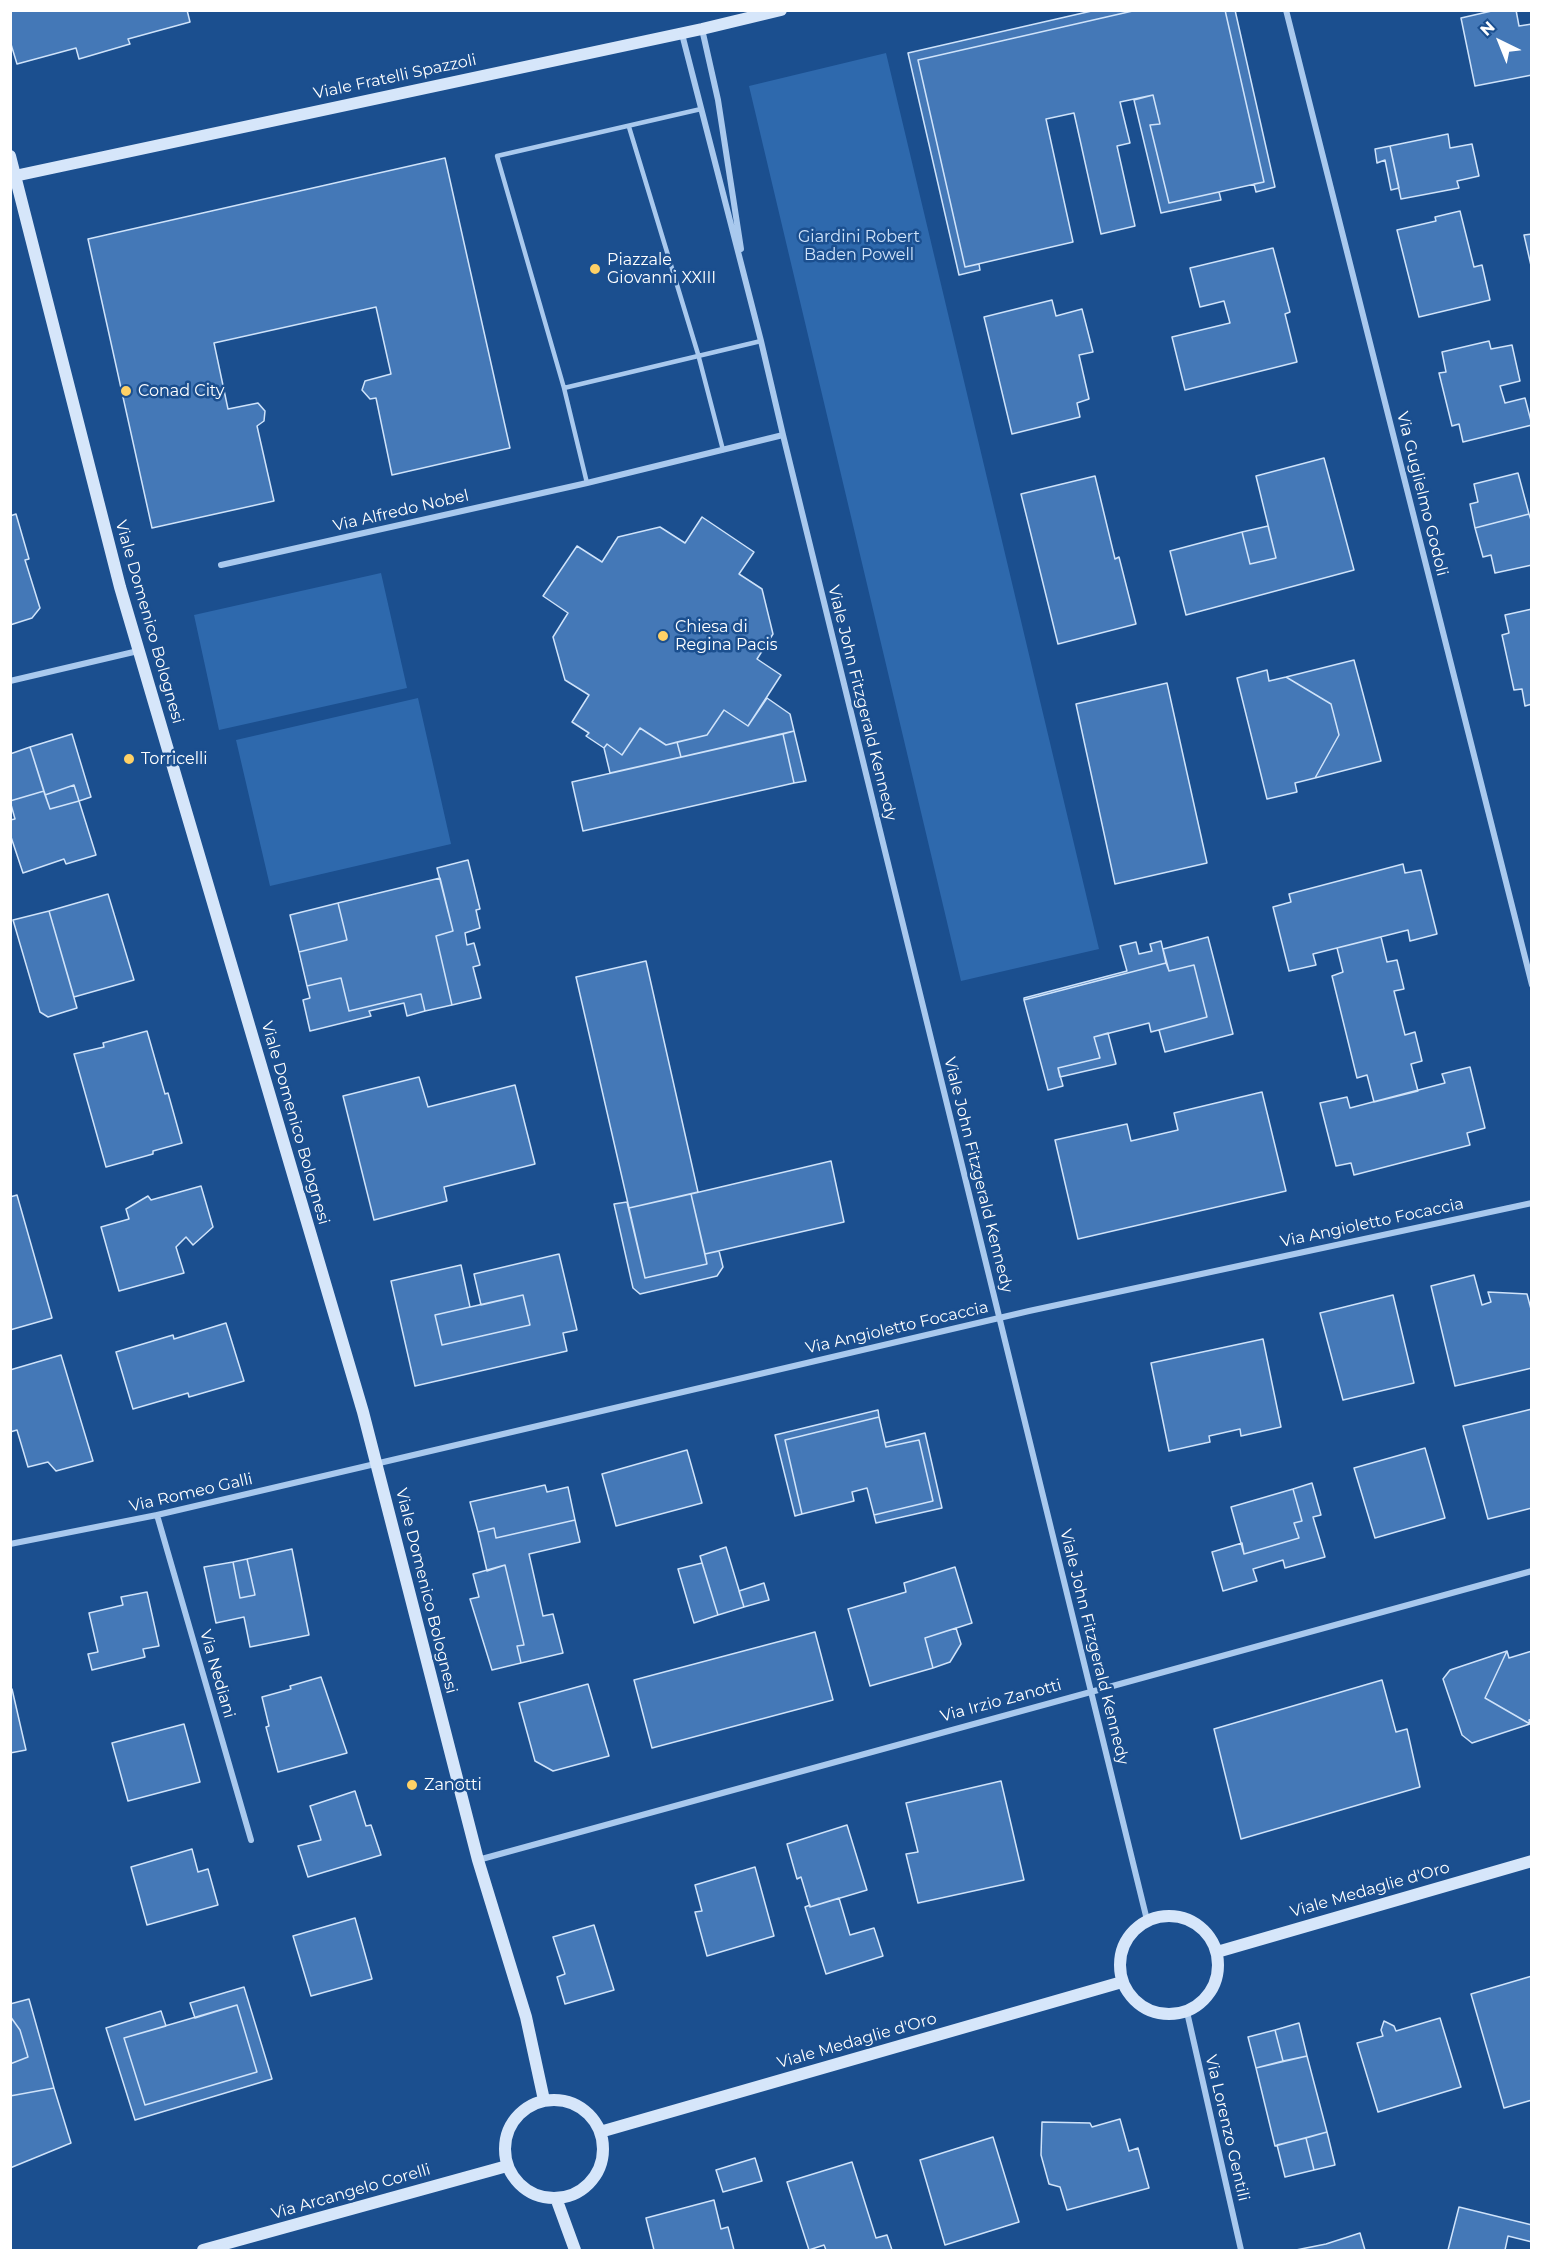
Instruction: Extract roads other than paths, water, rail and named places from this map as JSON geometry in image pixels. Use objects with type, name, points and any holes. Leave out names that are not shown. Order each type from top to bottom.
[{"type":"street","name":"Viale Fratelli Spazzoli","points":[[13,176],[702,29],[781,10]]},
{"type":"street","name":"Via Guglielmo Godoli","points":[[1286,10],[1532,984]]},
{"type":"street","points":[[702,29],[718,100],[746,282]]},
{"type":"street","points":[[681,33],[761,340],[783,435]]},
{"type":"street","name":"Viale Domenico Bolognesi","points":[[10,156],[13,176],[120,587],[376,1464],[478,1860],[526,2017],[544,2100]]},
{"type":"street","name":"Via Alfredo Nobel","points":[[221,565],[587,483],[783,435]]},
{"type":"street","name":"Viale John Fitzgerald Kennedy","points":[[783,435],[1147,1920]]},
{"type":"street","points":[[10,681],[138,651]]},
{"type":"street","name":"Via Angioletto Focaccia","points":[[376,1464],[1000,1318],[1532,1203]]},
{"type":"street","name":"Via Romeo Galli","points":[[10,1544],[157,1515],[376,1464]]},
{"type":"street","name":"Via Nediani","points":[[157,1515],[251,1840]]},
{"type":"street","name":"Via Irzio Zanotti","points":[[478,1860],[1091,1690],[1532,1571]]},
{"type":"street","name":"Viale Medaglie d'Oro","points":[[1217,1952],[1532,1861]]},
{"type":"street","points":[[1162,1916],[1177,1916],[1192,1922],[1203,1929],[1212,1940],[1217,1952],[1219,1966],[1210,1994],[1200,2005],[1187,2012],[1172,2015],[1156,2014],[1142,2007],[1130,1996],[1122,1982],[1119,1968],[1126,1940],[1147,1920],[1162,1916]]},
{"type":"street","name":"Viale Medaglie d'Oro","points":[[600,2132],[1122,1982]]},
{"type":"street","name":"Via Lorenzo Gentili","points":[[1187,2012],[1241,2250]]},
{"type":"street","points":[[544,2100],[558,2100],[578,2106],[594,2119],[600,2132],[603,2147],[602,2162],[595,2176],[571,2195],[556,2198],[540,2196],[526,2190],[515,2180],[507,2166],[504,2149],[507,2132],[516,2117],[529,2106],[544,2100]]},
{"type":"street","name":"Via Arcangelo Corelli","points":[[203,2250],[507,2166]]},
{"type":"street","points":[[556,2198],[574,2250]]},
{"type":"lane","points":[[587,483],[564,388],[497,156],[701,109]]},
{"type":"lane","points":[[629,127],[698,354],[723,450]]},
{"type":"lane","points":[[564,388],[761,340]]},
{"type":"place","name":"Piazzale Giovanni XXIII","points":[[595,269]]},
{"type":"place","name":"Conad City","points":[[126,391]]},
{"type":"place","name":"Chiesa di Regina Pacis","points":[[663,636]]},
{"type":"place","name":"Torricelli","points":[[129,759]]},
{"type":"place","name":"Zanotti","points":[[412,1785]]},
{"type":"park label","name":"Giardini Robert Baden Powell","points":[[859,246]]}]
